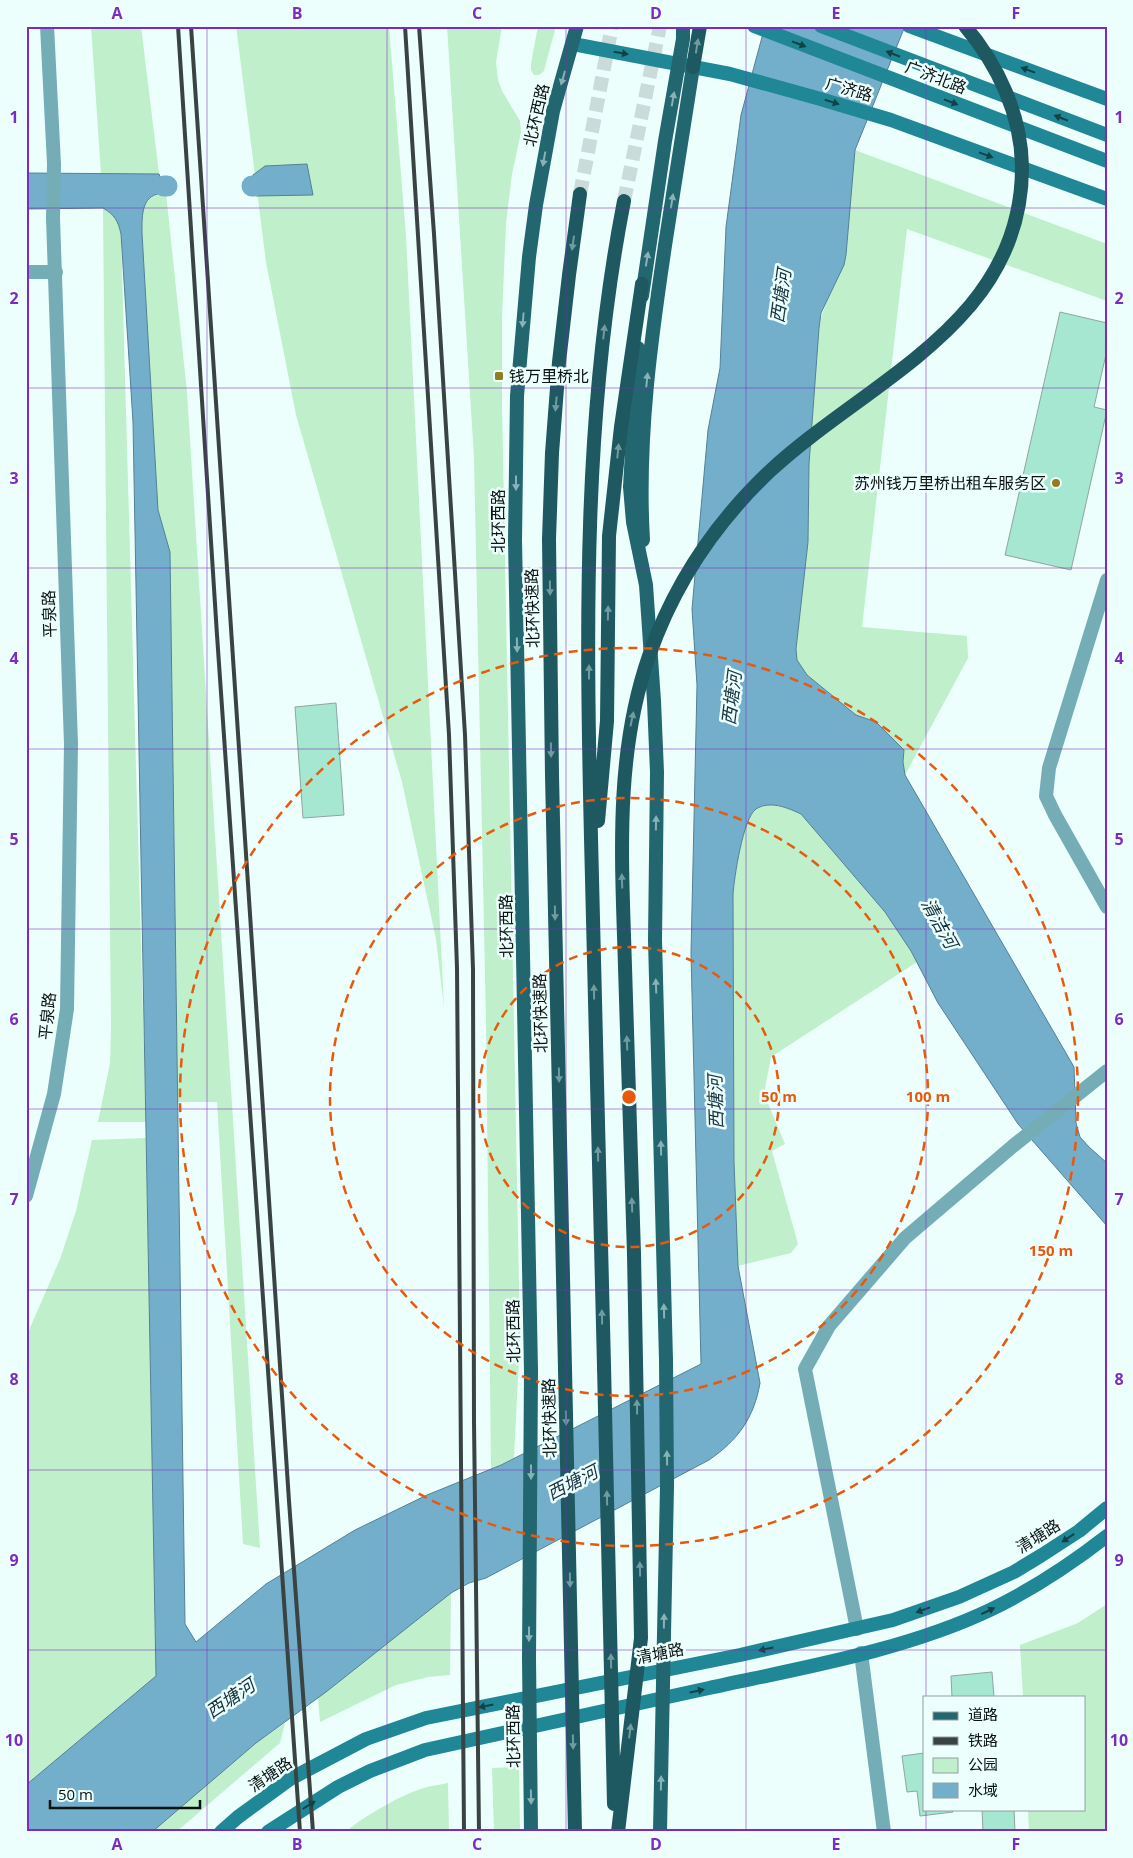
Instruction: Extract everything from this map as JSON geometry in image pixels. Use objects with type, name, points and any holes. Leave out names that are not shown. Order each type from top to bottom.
[{"type":"highway","points":[[694,67],[700,26]]},
{"type":"highway","points":[[616,1832],[641,1638],[634,1254],[621,856],[624,765],[636,696],[654,640],[670,604],[692,564],[719,525],[754,487],[791,453],[921,354],[945,332],[978,297],[1003,257],[1018,210],[1022,179],[1020,141],[1014,116],[1002,82],[984,50],[965,26]]},
{"type":"highway","name":"北环快速路","points":[[576,1832],[552,775],[549,539],[552,453],[559,362],[568,274],[580,194]]},
{"type":"highway","points":[[616,1832],[589,761],[589,547],[592,463],[610,282],[624,201]]},
{"type":"highway","points":[[592,889],[607,722],[609,536],[622,417],[642,284]]},
{"type":"main road","name":"北环西路","points":[[532,1832],[529,1658],[531,1371],[515,540],[517,396],[529,257],[536,205],[553,111],[577,26]]},
{"type":"main road","points":[[646,585],[633,522],[630,487],[642,284],[684,39],[683,26]]},
{"type":"main road","name":"广济北路","points":[[754,26],[1107,161]]},
{"type":"main road","name":"广济北路","points":[[821,26],[1107,135]]},
{"type":"main road","points":[[911,27],[1107,100]]},
{"type":"main road","name":"广济路","points":[[573,44],[735,75],[891,120],[1107,199]]},
{"type":"main road","points":[[660,1832],[667,1486],[666,1360],[655,940],[657,772],[641,470],[643,419],[659,286],[694,67]]},
{"type":"main road","name":"清塘路","points":[[221,1832],[238,1817],[290,1779],[366,1739],[426,1718],[857,1629],[920,1612],[988,1584],[1042,1555],[1079,1531],[1107,1508]]},
{"type":"main road","points":[[268,1832],[338,1787],[370,1771],[425,1750],[861,1653],[935,1632],[992,1609],[1054,1574],[1107,1536]]},
{"type":"street","name":"平泉路","points":[[26,1196],[54,1094],[67,1009],[70,744],[54,164],[47,26]]},
{"type":"street","points":[[26,272],[56,272]]},
{"type":"street","points":[[1107,580],[1049,768],[1046,796],[1107,907]]},
{"type":"street","points":[[857,1629],[805,1370],[829,1326],[905,1238],[1013,1146],[1107,1070]]},
{"type":"street","points":[[861,1653],[884,1832]]},
{"type":"green space","points":[[91,26],[141,26],[159,174],[101,174]]},
{"type":"green space","points":[[236,26],[389,26],[406,236],[444,1008],[436,939],[402,782],[296,415],[266,262]]},
{"type":"green space","points":[[447,26],[502,26],[496,62],[498,80],[502,91],[520,121],[521,132],[512,174],[506,223],[502,318],[502,405],[520,1337],[514,1458],[491,1469],[486,1021],[474,458]]},
{"type":"green space","points":[[538,26],[556,26],[544,71],[539,75],[534,75],[531,70],[531,64]]},
{"type":"green space","points":[[855,150],[1107,244],[1107,301],[907,229],[862,627],[967,636],[968,658],[905,775],[904,750],[876,722],[856,715],[807,675],[797,660],[796,649],[808,542],[809,464],[819,328],[824,309],[846,255]]},
{"type":"green space","points":[[166,193],[187,392],[260,1548],[243,1544],[217,1102],[178,1102],[170,552],[158,510],[142,233],[143,208],[149,199]]},
{"type":"green space","points":[[103,208],[115,219],[121,234],[146,1122],[98,1122],[110,1063],[111,1029]]},
{"type":"green space","points":[[771,805],[787,808],[801,814],[879,904],[906,942],[917,962],[771,1057],[764,1094],[785,1144],[772,1151],[798,1244],[791,1253],[738,1266],[734,1162],[733,895],[737,863],[747,824],[756,809]]},
{"type":"green space","points":[[146,1138],[156,1676],[26,1785],[26,1337],[60,1259],[76,1211],[92,1140]]},
{"type":"green space","points":[[451,1593],[450,1675],[428,1677],[396,1685],[320,1722],[318,1698]]},
{"type":"green space","points":[[1107,1604],[1107,1832],[1029,1832],[1028,1810],[1086,1810],[1086,1696],[1023,1696],[1020,1645],[1078,1623]]},
{"type":"green space","points":[[285,1723],[280,1743],[176,1832],[152,1832],[256,1743]]},
{"type":"green space","points":[[519,1767],[520,1832],[494,1832],[492,1768]]},
{"type":"green space","points":[[448,1783],[449,1832],[345,1832],[362,1819],[404,1796],[427,1787]]},
{"type":"water","points":[[765,26],[905,26],[855,150],[844,265],[821,313],[809,464],[808,542],[796,649],[797,660],[807,675],[856,715],[876,722],[904,750],[905,775],[1074,1067],[1076,1123],[1080,1137],[1107,1163],[1107,1226],[1018,1124],[938,1003],[911,951],[885,912],[801,814],[785,807],[761,806],[751,815],[743,836],[733,895],[734,1162],[738,1266],[760,1383],[754,1407],[743,1427],[728,1444],[709,1460],[486,1578],[469,1583],[451,1593],[326,1692],[256,1743],[152,1832],[26,1832],[26,1785],[156,1676],[133,422],[121,234],[115,219],[103,208],[26,209],[26,173],[159,174],[166,193],[158,194],[147,201],[143,212],[142,233],[158,510],[170,552],[185,1624],[196,1642],[266,1584],[355,1530],[427,1495],[501,1465],[701,1364],[691,953],[697,685],[692,609],[708,430],[720,368],[726,227],[741,115]]},
{"type":"water","points":[[307,164],[313,195],[256,196],[253,175],[265,166]]},
{"type":"building","name":"苏州钱万里桥出租车服务区","points":[[1060,312],[1107,323],[1107,350],[1094,407],[1107,410],[1071,570],[1005,555]]},
{"type":"building","points":[[336,703],[344,815],[303,818],[295,707]]},
{"type":"building","points":[[992,1672],[994,1696],[952,1696],[951,1676]]},
{"type":"building","points":[[923,1753],[923,1810],[952,1810],[953,1812],[920,1816],[917,1791],[907,1792],[902,1756]]},
{"type":"building","points":[[982,1810],[1014,1810],[1015,1832],[983,1832]]},
{"type":"tunnel","points":[[580,194],[612,26]]},
{"type":"tunnel","points":[[624,201],[660,26]]},
{"type":"railway","points":[[178,26],[217,635],[300,1832]]},
{"type":"railway","points":[[191,26],[289,1501],[313,1832]]},
{"type":"railway","points":[[405,26],[449,735],[457,968],[464,1832]]},
{"type":"railway","points":[[419,26],[434,234],[465,735],[473,969],[474,1422],[479,1832]]},
{"type":"place","name":"钱万里桥北","points":[[499,376]]},
{"type":"place","name":"苏州钱万里桥出租车服务区","points":[[1056,483]]},
{"type":"water label","name":"西塘河","points":[[780,296]]},
{"type":"water label","name":"西塘河","points":[[731,698]]},
{"type":"water label","name":"清洁河","points":[[940,923]]},
{"type":"water label","name":"西塘河","points":[[715,1102]]},
{"type":"water label","name":"西塘河","points":[[572,1482]]},
{"type":"water label","name":"西塘河","points":[[230,1698]]}]
